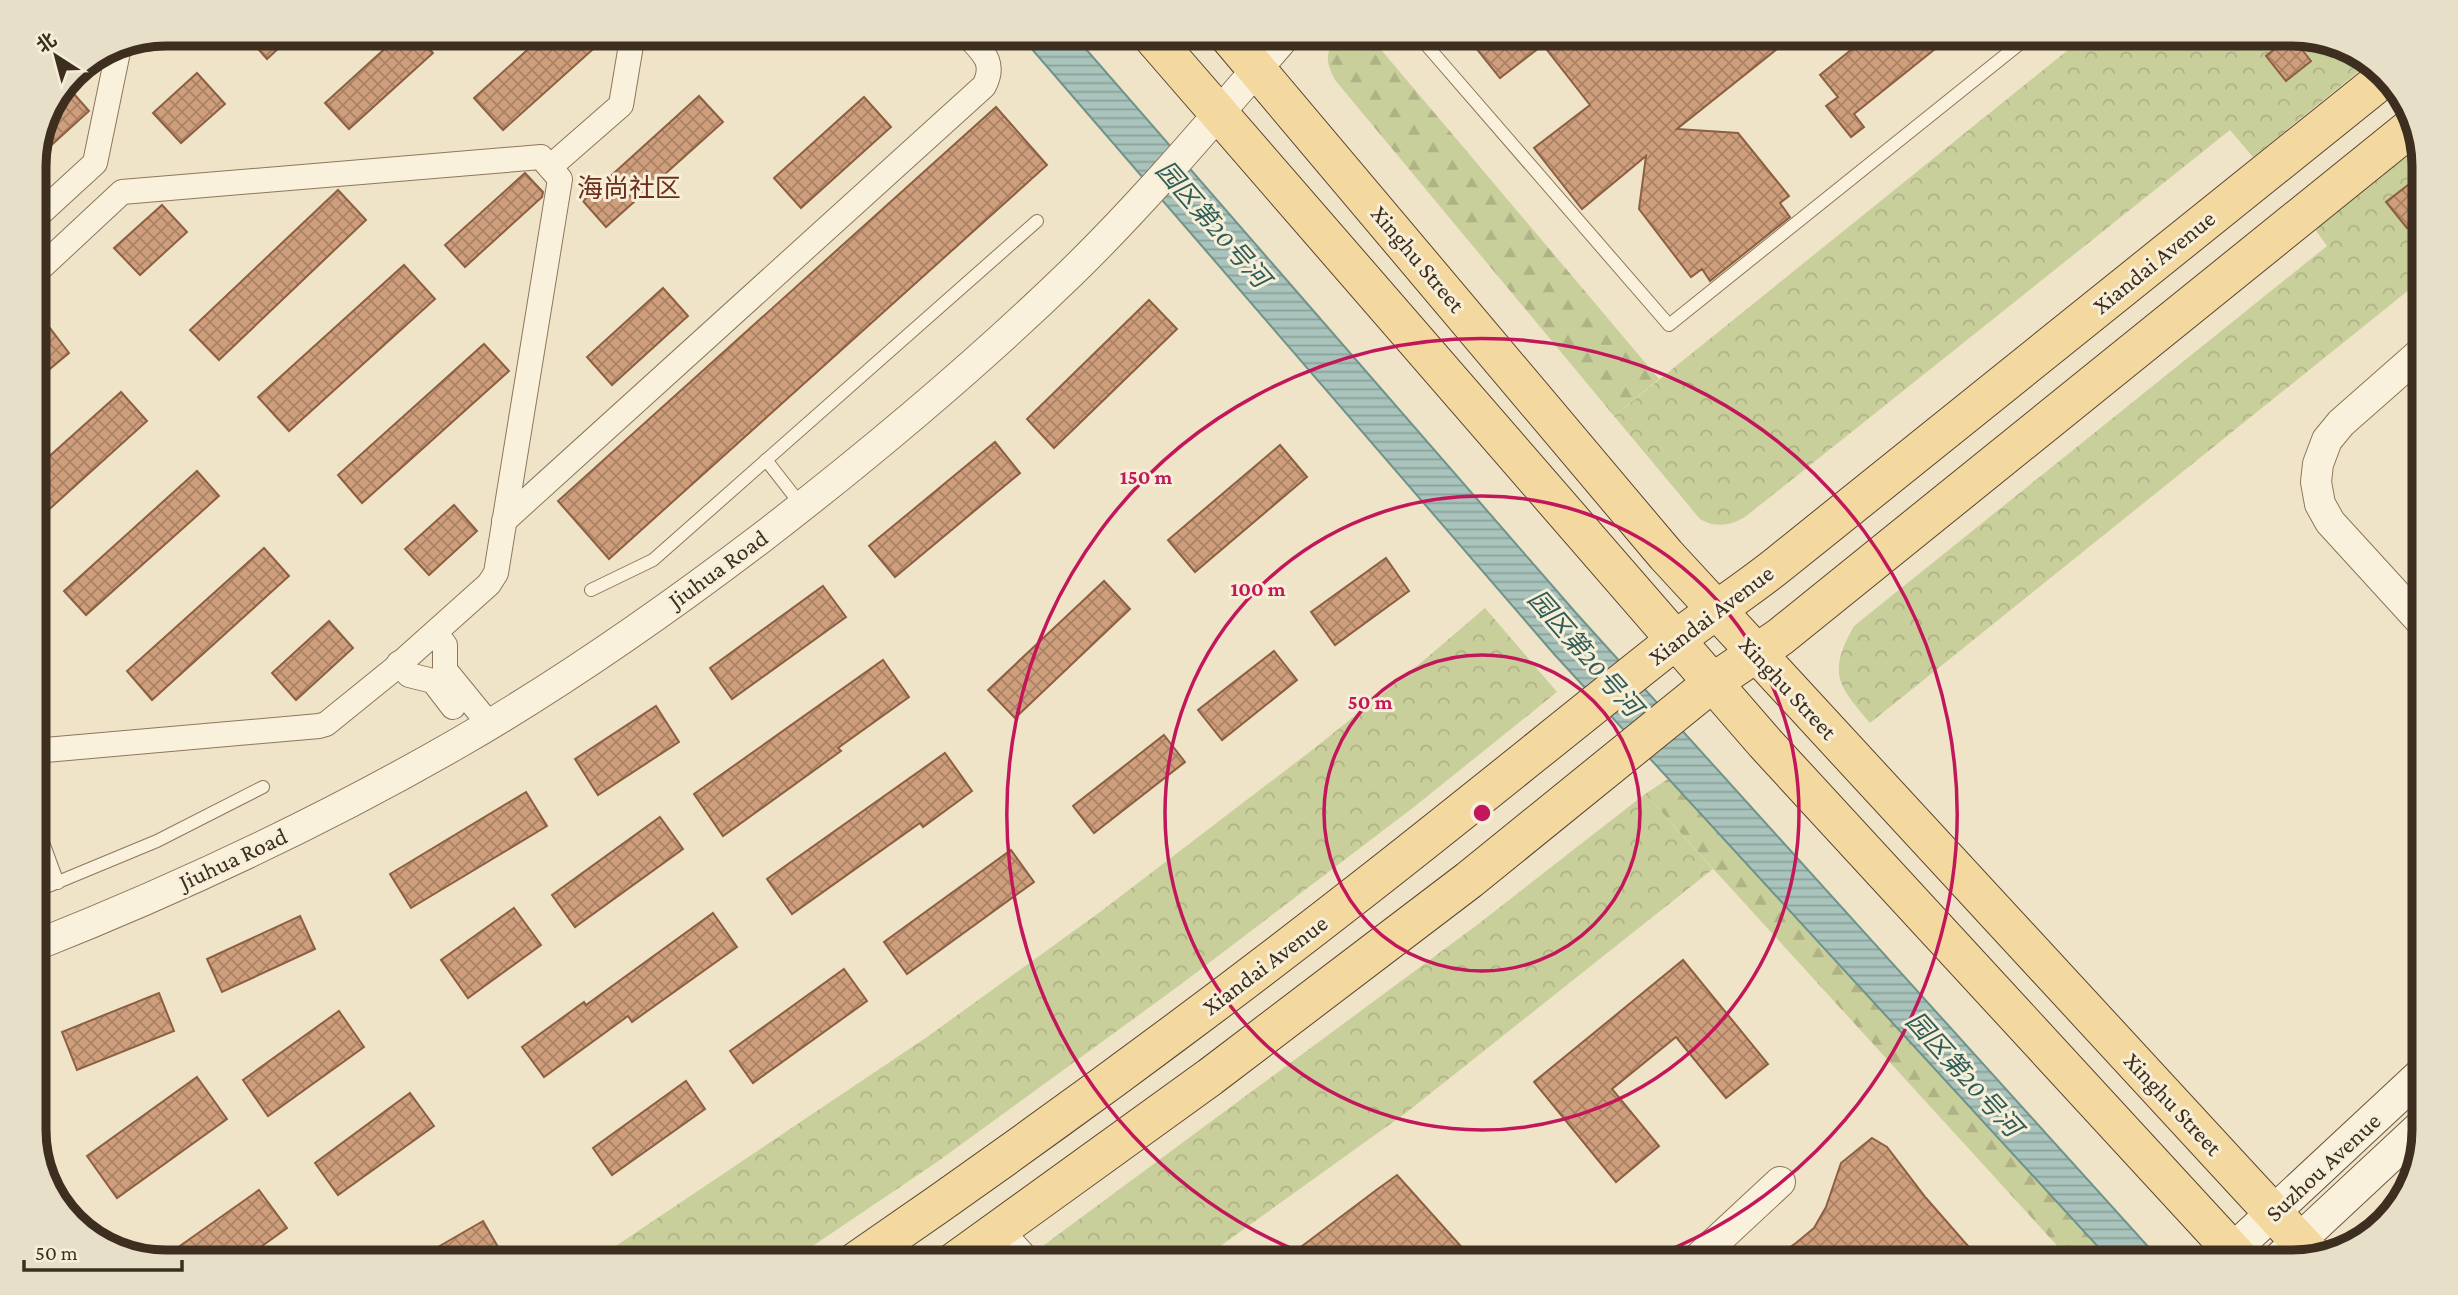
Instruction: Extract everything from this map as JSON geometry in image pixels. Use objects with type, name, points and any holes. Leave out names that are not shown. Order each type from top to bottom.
[{"type":"main road","points":[[1160,46],[1675,641],[2225,1250]]},
{"type":"main road","name":"Xinghu Street","points":[[1237,46],[1666,555],[2274,1213],[2294,1250]]},
{"type":"main road","name":"Xiandai Avenue","points":[[872,1250],[970,1183],[1188,1024],[1364,889],[1675,641],[1779,564],[2378,82]]},
{"type":"main road","points":[[971,1250],[1199,1085],[1437,904],[1712,682],[1798,623],[2407,131]]},
{"type":"main road","name":"Suzhou Avenue","points":[[2239,1250],[2274,1213],[2412,1083]]},
{"type":"main road","name":"Suzhou Avenue","points":[[2300,1249],[2411,1137]]},
{"type":"street","points":[[550,167],[621,105],[631,46]]},
{"type":"street","points":[[504,521],[984,86],[990,65],[977,46]]},
{"type":"street","name":"Jiuhua Road","points":[[46,938],[119,912],[263,846],[356,799],[482,729],[601,653],[706,580],[900,428],[992,348],[1074,270],[1151,189],[1277,46]]},
{"type":"street","points":[[46,208],[95,163],[117,57]]},
{"type":"street","points":[[46,263],[122,192],[541,157],[560,179],[494,579],[400,663],[332,720],[319,726],[46,750]]},
{"type":"street","points":[[95,163],[122,192]]},
{"type":"street","points":[[2412,361],[2333,432],[2320,456],[2316,482],[2320,504],[2330,522],[2412,612]]},
{"type":"street","points":[[435,632],[445,645],[445,670],[482,729]]},
{"type":"street","points":[[400,663],[409,675],[433,681],[482,729]]},
{"type":"street","points":[[1707,1250],[1780,1182]]},
{"type":"street","points":[[998,1231],[1015,1250]]},
{"type":"lane","points":[[1427,46],[1669,326],[2017,46]]},
{"type":"lane","points":[[591,590],[653,560],[1037,221]]},
{"type":"lane","points":[[766,460],[802,506]]},
{"type":"lane","points":[[46,888],[157,841],[263,787]]},
{"type":"lane","points":[[46,850],[58,883]]},
{"type":"green space","points":[[1331,46],[1378,46],[1659,379],[1614,416],[1335,80],[1329,67]]},
{"type":"green space","points":[[2073,46],[2308,47],[2345,58],[2362,68],[2253,157],[2230,130],[1745,517],[1722,525],[1700,519],[1614,416]]},
{"type":"green space","points":[[2411,146],[2412,287],[1870,723],[1850,699],[1840,678],[1841,656],[1854,626],[2327,246],[2312,225]]},
{"type":"green space","points":[[1485,608],[1557,692],[1414,807],[1180,985],[937,1162],[807,1250],[610,1250],[927,1037],[1100,912],[1316,747]]},
{"type":"green space","points":[[1668,779],[2101,1250],[2061,1250],[1645,794]]},
{"type":"green space","points":[[1645,794],[1713,869],[1407,1112],[1215,1250],[1048,1250],[1044,1245],[1477,925]]},
{"type":"water","name":"园区第20号河","points":[[1029,46],[1083,46],[1576,613],[2151,1250],[2101,1250],[1554,654]]},
{"type":"building","points":[[256,46],[281,46],[267,59]]},
{"type":"building","points":[[388,46],[427,46],[433,53],[349,129],[325,103]]},
{"type":"building","points":[[532,46],[597,46],[503,130],[474,98]]},
{"type":"building","points":[[1474,46],[1542,46],[1500,78]]},
{"type":"building","points":[[1544,46],[1654,46],[1657,50],[1662,46],[1781,46],[1677,129],[1738,133],[1789,196],[1780,203],[1790,217],[1710,281],[1702,269],[1691,277],[1639,209],[1646,156],[1582,209],[1534,148],[1590,105]]},
{"type":"building","points":[[1856,46],[1939,46],[1854,114],[1864,127],[1851,137],[1826,106],[1838,97],[1820,75]]},
{"type":"building","points":[[2278,46],[2299,46],[2311,61],[2286,81],[2266,56]]},
{"type":"building","points":[[197,73],[225,104],[181,143],[153,113]]},
{"type":"building","points":[[72,91],[89,111],[48,149],[58,113]]},
{"type":"building","points":[[699,96],[723,122],[606,227],[583,201]]},
{"type":"building","points":[[864,97],[891,127],[801,208],[774,178]]},
{"type":"building","points":[[996,107],[1047,165],[609,559],[558,501]]},
{"type":"building","points":[[525,173],[543,192],[542,197],[465,267],[445,245]]},
{"type":"building","points":[[2412,182],[2412,224],[2407,228],[2386,202]]},
{"type":"building","points":[[338,190],[366,220],[219,360],[190,330]]},
{"type":"building","points":[[162,205],[187,232],[140,275],[114,248]]},
{"type":"building","points":[[404,265],[435,299],[289,431],[258,397]]},
{"type":"building","points":[[663,288],[688,316],[612,385],[587,357]]},
{"type":"building","points":[[1149,300],[1177,329],[1054,448],[1027,419]]},
{"type":"building","points":[[46,323],[69,353],[46,372]]},
{"type":"building","points":[[484,344],[509,371],[362,503],[338,475]]},
{"type":"building","points":[[121,392],[147,421],[46,512],[46,459]]},
{"type":"building","points":[[995,442],[1020,473],[895,577],[869,546]]},
{"type":"building","points":[[1280,445],[1307,477],[1195,572],[1168,540]]},
{"type":"building","points":[[197,471],[219,496],[86,615],[64,591]]},
{"type":"building","points":[[454,505],[477,531],[429,575],[405,549]]},
{"type":"building","points":[[264,548],[289,576],[152,700],[127,671]]},
{"type":"building","points":[[1386,558],[1409,591],[1335,645],[1311,612]]},
{"type":"building","points":[[1104,581],[1130,609],[1015,718],[988,690]]},
{"type":"building","points":[[823,586],[846,617],[732,699],[710,668]]},
{"type":"building","points":[[329,621],[353,648],[296,700],[272,673]]},
{"type":"building","points":[[1274,651],[1297,680],[1222,740],[1198,710]]},
{"type":"building","points":[[883,660],[909,697],[838,748],[841,751],[723,836],[694,794]]},
{"type":"building","points":[[656,706],[679,742],[598,795],[575,759]]},
{"type":"building","points":[[1164,735],[1185,762],[1094,833],[1073,806]]},
{"type":"building","points":[[945,753],[972,791],[923,827],[920,823],[792,914],[767,879]]},
{"type":"building","points":[[526,792],[547,826],[411,908],[390,874]]},
{"type":"building","points":[[660,817],[683,849],[575,927],[552,895]]},
{"type":"building","points":[[1011,850],[1034,882],[907,974],[884,942]]},
{"type":"building","points":[[514,908],[541,945],[468,998],[441,960]]},
{"type":"building","points":[[713,913],[737,947],[632,1022],[628,1016],[544,1077],[522,1047],[584,1002],[586,1005]]},
{"type":"building","points":[[300,916],[315,949],[222,992],[207,959]]},
{"type":"building","points":[[1683,960],[1768,1064],[1726,1098],[1676,1037],[1612,1089],[1659,1146],[1616,1182],[1534,1082]]},
{"type":"building","points":[[844,969],[867,1001],[753,1083],[730,1051]]},
{"type":"building","points":[[159,993],[174,1031],[77,1070],[62,1032]]},
{"type":"building","points":[[339,1011],[364,1047],[268,1116],[243,1080]]},
{"type":"building","points":[[197,1077],[227,1119],[117,1198],[87,1156]]},
{"type":"building","points":[[686,1081],[705,1109],[612,1175],[593,1148]]},
{"type":"building","points":[[410,1093],[434,1126],[338,1195],[315,1163]]},
{"type":"building","points":[[1872,1138],[1887,1147],[1926,1198],[1972,1250],[1786,1250],[1814,1228],[1826,1207],[1841,1163]]},
{"type":"building","points":[[1397,1175],[1464,1250],[1297,1250]]},
{"type":"building","points":[[259,1190],[287,1228],[257,1250],[174,1250]]},
{"type":"building","points":[[483,1221],[500,1250],[433,1250]]},
{"type":"district","name":"海尚社区","points":[[629,188]]}]
